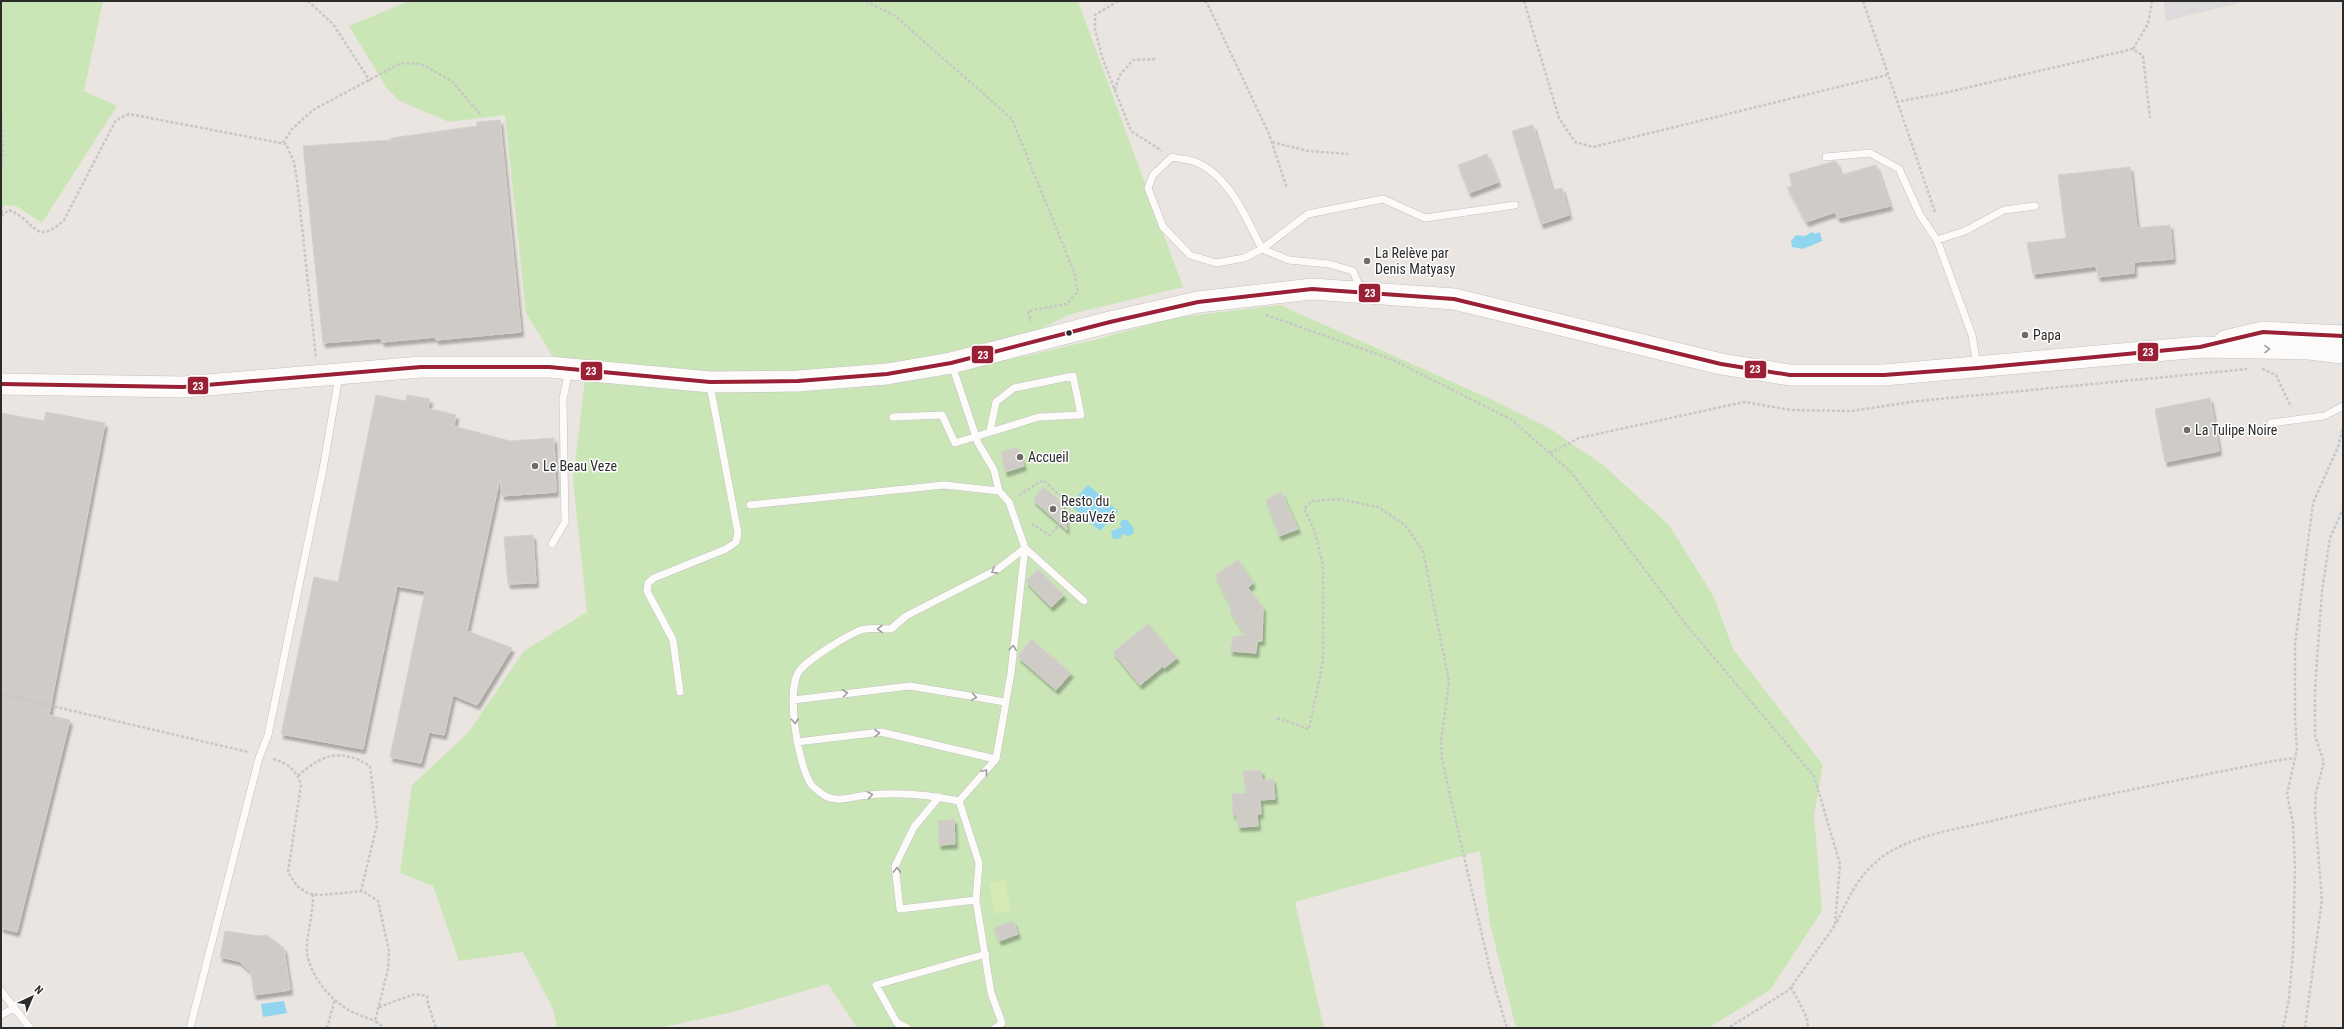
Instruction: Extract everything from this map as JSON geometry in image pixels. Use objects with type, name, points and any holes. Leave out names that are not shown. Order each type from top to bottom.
[{"type":"main road","points":[[1,384],[183,386],[421,367],[549,367],[710,382],[798,381],[887,374],[951,363],[1110,322],[1198,302],[1312,289],[1454,299],[1721,364],[1790,375],[1884,374],[1978,368],[2200,347],[2309,349],[2343,353]]},
{"type":"main road","points":[[2200,347],[2263,332],[2343,336]]},
{"type":"lane","points":[[1826,157],[1870,153],[1899,168],[1920,215],[1938,240],[1972,335],[1978,368]]},
{"type":"lane","points":[[1362,292],[1353,270],[1329,264],[1289,260],[1262,249],[1234,198],[1217,176],[1194,161],[1172,157],[1154,175],[1148,188],[1163,227],[1190,255],[1216,264],[1244,258],[1262,249],[1308,214],[1383,199],[1425,218],[1515,206]]},
{"type":"lane","points":[[1938,240],[1965,231],[2004,210],[2035,206]]},
{"type":"lane","points":[[951,363],[976,438],[994,470],[999,491],[1009,502],[1025,548],[1005,702],[995,759],[959,801]]},
{"type":"lane","points":[[552,544],[565,522],[563,399],[569,370]]},
{"type":"lane","points":[[190,1028],[260,756],[268,735],[289,636],[340,373]]},
{"type":"lane","points":[[893,417],[942,416],[955,443],[976,438],[995,430],[1039,417],[1081,415],[1073,376],[1014,388],[996,402],[990,431]]},
{"type":"lane","points":[[680,692],[673,640],[647,592],[648,584],[654,578],[726,549],[736,542],[738,533],[712,403],[710,382]]},
{"type":"lane","points":[[2271,423],[2324,416],[2343,406]]},
{"type":"lane","points":[[750,505],[944,485],[999,491]]},
{"type":"lane","points":[[1025,548],[1084,601]]},
{"type":"lane","points":[[959,801],[939,797],[885,792],[841,800],[826,796],[811,784],[797,742],[793,700],[799,671],[815,657],[861,630],[891,629],[906,616],[998,569],[1025,548]]},
{"type":"lane","points":[[793,700],[910,686],[1005,702]]},
{"type":"lane","points":[[797,742],[881,732],[995,759]]},
{"type":"lane","points":[[939,797],[914,827],[895,866],[900,909],[976,900]]},
{"type":"lane","points":[[959,801],[979,863],[976,900],[986,954],[991,993],[1002,1022],[995,1028]]},
{"type":"lane","points":[[907,1028],[897,1023],[876,985],[986,954]]},
{"type":"lane","points":[[1,991],[30,1028]]},
{"type":"lane","points":[[1,1015],[14,1008]]},
{"type":"path","points":[[308,1],[332,24],[370,81]]},
{"type":"path","points":[[866,1],[900,20],[1012,119],[1074,272],[1078,291],[1067,304],[1028,311],[1030,322],[1043,340]]},
{"type":"path","points":[[1118,1],[1096,15],[1095,29],[1115,91],[1131,132],[1172,157]]},
{"type":"path","points":[[1205,1],[1210,7],[1272,142],[1287,188]]},
{"type":"path","points":[[1524,1],[1559,118],[1575,142],[1593,147],[1887,75]]},
{"type":"path","points":[[1863,1],[1896,102],[1936,214]]},
{"type":"path","points":[[1896,102],[1944,93],[2133,49],[2148,24],[2152,1]]},
{"type":"path","points":[[2133,49],[2143,56],[2150,118]]},
{"type":"path","points":[[1115,91],[1119,76],[1133,60],[1157,59]]},
{"type":"path","points":[[283,143],[292,130],[313,110],[370,81],[401,63],[422,64],[452,81],[480,114]]},
{"type":"path","points":[[1,114],[3,152],[1,170]]},
{"type":"path","points":[[1,205],[2,215],[9,210],[43,233],[52,231],[64,220],[116,120],[129,114],[286,144],[294,162],[297,180],[318,375]]},
{"type":"path","points":[[1272,142],[1308,150],[1348,154]]},
{"type":"path","points":[[1259,312],[1391,359],[1512,420],[1571,472],[1688,627],[1814,776],[1840,864],[1836,925]]},
{"type":"path","points":[[1550,453],[1579,438],[1744,402],[1791,410],[1851,411],[1918,401],[2253,368]]},
{"type":"path","points":[[2260,368],[2276,375],[2297,420]]},
{"type":"path","points":[[2283,1028],[2289,1000],[2293,952],[2295,868],[2293,823],[2288,794],[2297,749],[2295,718],[2295,644],[2313,503],[2338,448],[2343,427]]},
{"type":"path","points":[[1009,502],[1043,480],[1067,502],[1069,514],[1050,535]]},
{"type":"path","points":[[1277,718],[1309,729],[1323,662],[1323,565],[1314,529],[1304,509],[1312,501],[1339,499],[1378,508],[1405,525],[1423,551],[1449,680],[1441,742],[1442,760],[1491,974],[1507,1028]]},
{"type":"path","points":[[2305,1028],[2322,900],[2315,812],[2316,792],[2324,762],[2315,736],[2315,689],[2322,591],[2330,538],[2343,509]]},
{"type":"path","points":[[1,694],[285,763],[298,776],[301,785],[288,872],[297,886],[312,894],[361,891],[378,901],[389,951],[388,969],[375,1021]]},
{"type":"path","points":[[298,776],[312,764],[331,755],[356,757],[370,766],[377,825],[369,864],[361,891]]},
{"type":"path","points":[[1728,1028],[1790,987],[1836,925],[1854,887],[1876,862],[1900,846],[1952,830],[2058,804],[2273,761],[2295,758]]},
{"type":"path","points":[[312,894],[313,912],[307,944],[310,961],[317,978],[335,999],[347,1009],[375,1021],[385,1028]]},
{"type":"path","points":[[1790,987],[1807,1018],[1808,1028]]},
{"type":"path","points":[[378,1007],[415,994],[427,996],[428,1004],[436,1028]]},
{"type":"path","points":[[327,1028],[335,999]]},
{"type":"shaded area","points":[[2164,1],[2247,1],[2166,21]]},
{"type":"green space","points":[[1,1],[103,1],[84,91],[117,106],[42,223],[16,206],[5,205],[1,210]]},
{"type":"green space","points":[[409,1],[1078,1],[1183,287],[1071,314],[1021,338],[882,368],[719,375],[556,362],[526,313],[505,115],[449,122],[398,100],[386,87],[349,26]]},
{"type":"green space","points":[[1280,305],[1495,401],[1549,428],[1603,465],[1669,525],[1714,597],[1733,649],[1823,765],[1814,815],[1822,911],[1770,990],[1708,1028],[1516,1028],[1490,924],[1480,851],[1295,902],[1324,1028],[857,1028],[828,984],[733,1012],[659,1028],[557,1028],[553,1009],[523,952],[459,961],[433,886],[400,873],[412,785],[468,733],[524,651],[587,612],[573,480],[585,379],[803,390],[1030,355],[1102,338],[1172,318]]},
{"type":"green space","points":[[1005,880],[1011,911],[995,914],[989,883]]},
{"type":"water","points":[[1812,232],[1815,234],[1820,232],[1822,241],[1803,249],[1792,247],[1791,241],[1796,235],[1805,236]]},
{"type":"water","points":[[1088,485],[1118,511],[1100,531],[1070,505]]},
{"type":"water","points":[[1122,520],[1127,520],[1133,527],[1134,533],[1128,536],[1122,534],[1121,538],[1113,539],[1111,531],[1122,527],[1120,524]]},
{"type":"water","points":[[284,1001],[287,1013],[263,1017],[261,1004]]},
{"type":"building","points":[[500,120],[521,332],[436,340],[436,337],[382,342],[381,338],[323,343],[303,146],[391,140],[391,138],[477,126],[477,122]]},
{"type":"building","points":[[1533,125],[1552,190],[1562,188],[1569,215],[1541,224],[1512,131]]},
{"type":"building","points":[[1487,154],[1498,182],[1469,193],[1458,165]]},
{"type":"building","points":[[1836,161],[1841,175],[1876,165],[1890,206],[1838,218],[1835,212],[1806,222],[1787,187],[1792,186],[1789,174]]},
{"type":"building","points":[[2130,167],[2137,228],[2170,225],[2173,259],[2134,262],[2134,273],[2098,277],[2096,266],[2033,274],[2027,243],[2066,238],[2058,175]]},
{"type":"building","points":[[376,395],[406,401],[407,395],[430,399],[428,408],[456,415],[454,426],[510,441],[554,438],[556,492],[502,496],[500,478],[467,631],[512,648],[477,705],[453,695],[444,735],[429,732],[421,763],[390,757],[425,591],[397,586],[363,749],[281,734],[314,577],[338,582]]},
{"type":"building","name":"La Tulipe Noire","points":[[2210,398],[2219,451],[2165,462],[2155,409]]},
{"type":"building","points":[[46,412],[105,423],[49,715],[70,720],[17,932],[1,928],[1,413],[44,421]]},
{"type":"building","name":"Accueil","points":[[1017,447],[1024,466],[1005,472],[1001,452]]},
{"type":"building","name":"Resto du BeauVezé","points":[[1043,487],[1062,502],[1067,530],[1033,500]]},
{"type":"building","points":[[1281,492],[1298,529],[1279,536],[1266,500]]},
{"type":"building","points":[[533,535],[536,583],[508,584],[504,537]]},
{"type":"building","points":[[1238,560],[1253,583],[1248,588],[1263,608],[1262,641],[1257,641],[1256,653],[1230,651],[1233,637],[1245,635],[1229,608],[1231,607],[1215,575]]},
{"type":"building","points":[[1038,569],[1064,595],[1051,607],[1026,581]]},
{"type":"building","points":[[1148,624],[1177,658],[1164,668],[1163,666],[1140,685],[1113,652]]},
{"type":"building","points":[[1031,639],[1071,673],[1056,690],[1018,657]]},
{"type":"building","points":[[1261,770],[1262,780],[1273,779],[1275,799],[1260,800],[1261,814],[1257,814],[1258,826],[1238,827],[1237,814],[1233,815],[1232,794],[1246,793],[1243,771]]},
{"type":"building","points":[[954,819],[955,844],[939,845],[938,821]]},
{"type":"building","points":[[1013,921],[1018,934],[999,941],[994,928]]},
{"type":"building","points":[[225,931],[259,936],[267,935],[284,948],[290,990],[254,995],[251,972],[239,961],[220,957]]},
{"type":"transit line","name":"23","points":[[1,384],[183,387],[421,367],[549,367],[710,382],[798,381],[887,374],[951,363],[1110,322],[1198,302],[1312,289],[1454,299],[1721,364],[1790,375],[1884,375],[1978,368],[2200,347],[2263,332],[2343,336]]},
{"type":"place","name":"La Relève par Denis Matyasy","points":[[1367,261]]},
{"type":"place","name":"Papa","points":[[2025,335]]},
{"type":"place","name":"La Tulipe Noire","points":[[2187,430]]},
{"type":"place","name":"Accueil","points":[[1020,457]]},
{"type":"place","name":"Le Beau Veze","points":[[535,466]]},
{"type":"place","name":"Resto du BeauVezé","points":[[1053,509]]}]
